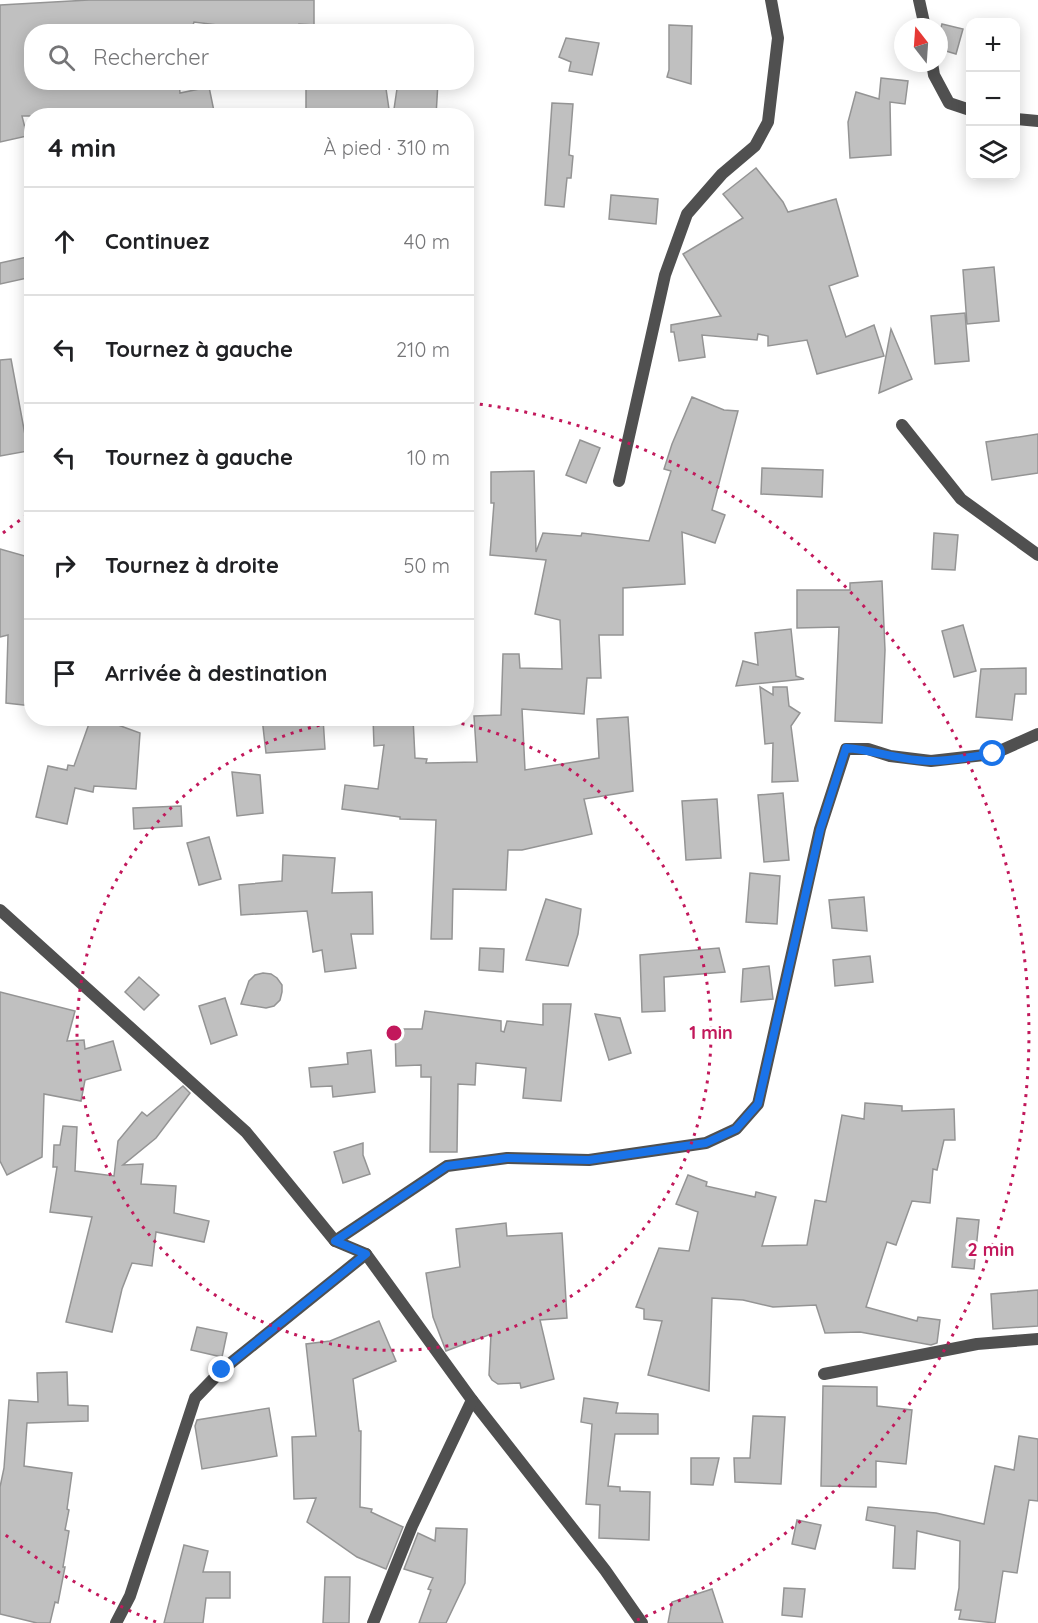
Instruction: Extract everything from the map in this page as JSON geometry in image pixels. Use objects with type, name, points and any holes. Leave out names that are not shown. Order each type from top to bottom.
[{"type":"street","points":[[619,481],[665,275],[687,213],[722,174],[755,146],[768,122],[778,38],[771,0]]},
{"type":"street","points":[[919,0],[924,18]]},
{"type":"street","points":[[934,72],[949,103],[966,109]]},
{"type":"street","points":[[1020,119],[1038,122]]},
{"type":"street","points":[[902,424],[961,499],[1038,555]]},
{"type":"street","points":[[335,1241],[447,1166],[507,1158],[589,1160],[706,1143],[736,1129],[758,1104],[820,830],[846,748],[868,749],[890,756],[931,761],[993,754],[1038,734]]},
{"type":"street","points":[[0,910],[246,1132],[335,1241],[366,1254],[472,1400],[605,1570],[642,1623]]},
{"type":"street","points":[[116,1623],[130,1596],[195,1398],[222,1370],[366,1254]]},
{"type":"street","points":[[824,1374],[976,1344],[1038,1339]]},
{"type":"street","points":[[373,1623],[412,1526],[472,1400]]},
{"type":"building","points":[[89,0],[314,0],[314,24],[194,22],[193,24],[24,24],[24,90],[180,90],[180,93],[210,90],[213,108],[24,108],[24,116],[22,116],[24,137],[0,142],[0,5]]},
{"type":"building","points":[[669,25],[692,26],[691,84],[667,77]]},
{"type":"building","points":[[948,25],[963,29],[956,54],[948,52]]},
{"type":"building","points":[[566,38],[599,43],[592,75],[569,71],[571,62],[559,57]]},
{"type":"building","points":[[881,78],[908,81],[905,104],[890,102],[891,155],[850,158],[848,122],[856,92],[879,99]]},
{"type":"building","points":[[306,90],[386,90],[389,108],[306,108]]},
{"type":"building","points":[[397,90],[438,90],[436,108],[394,108]]},
{"type":"building","points":[[552,103],[573,104],[569,155],[573,156],[571,178],[567,178],[564,207],[545,205]]},
{"type":"building","points":[[756,168],[783,202],[788,212],[836,199],[858,276],[829,286],[846,337],[874,325],[884,356],[817,374],[807,340],[768,346],[768,336],[758,334],[757,340],[702,335],[705,357],[679,361],[671,325],[721,316],[683,254],[743,218],[723,194]]},
{"type":"building","points":[[611,195],[658,199],[656,224],[609,219]]},
{"type":"building","points":[[24,258],[24,279],[0,284],[0,263]]},
{"type":"building","points":[[994,267],[999,321],[967,324],[963,270]]},
{"type":"building","points":[[965,313],[969,361],[935,364],[931,316]]},
{"type":"building","points":[[891,329],[912,379],[879,393]]},
{"type":"building","points":[[11,359],[24,429],[24,452],[0,456],[0,360]]},
{"type":"building","points":[[692,397],[724,410],[738,411],[712,510],[725,515],[715,543],[682,532],[685,584],[623,588],[623,635],[599,635],[601,678],[587,678],[584,714],[522,709],[525,770],[599,758],[597,719],[628,717],[633,791],[584,799],[592,834],[522,850],[508,850],[506,890],[453,889],[452,939],[431,939],[436,820],[400,819],[400,817],[342,809],[345,785],[378,789],[384,745],[374,746],[373,726],[413,726],[415,758],[427,759],[426,763],[477,762],[474,716],[501,715],[503,654],[519,654],[520,668],[562,669],[560,620],[535,614],[546,560],[490,555],[494,503],[491,503],[491,472],[534,471],[536,552],[543,533],[581,536],[582,533],[649,541],[671,471],[664,469]]},
{"type":"building","points":[[1038,434],[1038,473],[992,480],[986,442]]},
{"type":"building","points":[[580,440],[600,448],[586,483],[566,475]]},
{"type":"building","points":[[762,468],[823,470],[822,497],[761,494]]},
{"type":"building","points":[[934,533],[958,535],[955,570],[932,569]]},
{"type":"building","points":[[0,549],[24,556],[24,705],[6,703],[8,635],[0,637]]},
{"type":"building","points":[[882,581],[885,650],[882,723],[835,721],[839,627],[797,628],[797,590],[850,590],[850,583]]},
{"type":"building","points":[[963,625],[976,671],[954,677],[942,631]]},
{"type":"building","points":[[791,629],[796,676],[804,679],[736,686],[743,661],[758,665],[755,633]]},
{"type":"building","points":[[1026,668],[1026,694],[1015,694],[1012,720],[976,717],[981,669]]},
{"type":"building","points":[[760,687],[773,695],[773,687],[787,687],[789,706],[800,713],[791,726],[798,781],[772,782],[773,743],[765,744]]},
{"type":"building","points":[[88,726],[121,726],[140,733],[136,789],[94,786],[93,792],[75,788],[67,824],[36,817],[48,766],[67,770],[68,765],[74,766]]},
{"type":"building","points":[[263,726],[324,726],[325,749],[266,753]]},
{"type":"building","points":[[232,772],[260,775],[263,813],[237,816]]},
{"type":"building","points":[[783,793],[789,860],[764,862],[758,795]]},
{"type":"building","points":[[717,799],[721,858],[686,860],[682,801]]},
{"type":"building","points":[[181,806],[182,826],[134,829],[133,808]]},
{"type":"building","points":[[209,837],[221,879],[199,885],[187,843]]},
{"type":"building","points":[[283,855],[335,858],[332,893],[372,892],[373,934],[351,934],[356,968],[325,972],[322,950],[313,952],[307,911],[241,915],[239,885],[282,881]]},
{"type":"building","points":[[750,873],[780,876],[777,924],[746,922]]},
{"type":"building","points":[[864,897],[867,931],[832,928],[829,900]]},
{"type":"building","points":[[546,899],[581,909],[578,934],[568,966],[526,960]]},
{"type":"building","points":[[480,948],[504,949],[503,972],[479,970]]},
{"type":"building","points":[[719,948],[725,972],[664,977],[665,1011],[642,1012],[640,955]]},
{"type":"building","points":[[870,956],[873,982],[835,986],[833,960]]},
{"type":"building","points":[[769,966],[773,999],[741,1002],[743,969]]},
{"type":"building","points":[[271,974],[282,985],[280,1000],[274,1006],[266,1008],[241,1004],[249,981],[255,975]]},
{"type":"building","points":[[139,977],[159,995],[144,1010],[125,992]]},
{"type":"building","points":[[0,992],[75,1011],[67,1041],[84,1040],[85,1049],[113,1041],[121,1070],[85,1080],[81,1101],[44,1094],[42,1157],[7,1175],[0,1161]]},
{"type":"building","points":[[225,998],[237,1035],[211,1044],[199,1006]]},
{"type":"building","points":[[543,1004],[571,1004],[561,1101],[523,1098],[526,1068],[476,1063],[475,1085],[458,1084],[457,1152],[430,1152],[431,1077],[421,1077],[421,1065],[396,1066],[395,1029],[422,1029],[425,1011],[501,1021],[501,1031],[504,1032],[507,1021],[543,1025]]},
{"type":"building","points":[[595,1014],[620,1018],[631,1053],[609,1060]]},
{"type":"building","points":[[371,1050],[375,1092],[333,1097],[332,1086],[311,1087],[309,1068],[348,1064],[347,1053]]},
{"type":"building","points":[[183,1086],[190,1093],[156,1138],[123,1165],[143,1164],[141,1184],[176,1186],[174,1213],[209,1221],[204,1242],[156,1232],[152,1266],[132,1263],[122,1289],[112,1332],[66,1322],[92,1217],[50,1212],[57,1167],[53,1167],[54,1145],[60,1145],[63,1126],[77,1127],[75,1171],[114,1176],[118,1141],[142,1112],[147,1116]]},
{"type":"building","points":[[865,1103],[902,1106],[902,1111],[954,1109],[955,1140],[944,1140],[937,1170],[933,1169],[930,1203],[912,1201],[896,1245],[887,1242],[866,1307],[917,1321],[918,1317],[940,1320],[937,1343],[931,1345],[860,1332],[825,1333],[816,1305],[773,1307],[743,1300],[712,1298],[709,1391],[648,1375],[662,1321],[644,1319],[644,1309],[636,1307],[659,1248],[689,1251],[698,1212],[676,1204],[688,1175],[707,1182],[706,1186],[755,1197],[756,1192],[776,1197],[762,1246],[807,1245],[815,1200],[826,1202],[842,1115],[864,1119]]},
{"type":"building","points":[[363,1143],[363,1155],[370,1174],[343,1183],[334,1152]]},
{"type":"building","points":[[957,1218],[979,1220],[974,1269],[952,1267]]},
{"type":"building","points":[[506,1223],[507,1236],[562,1233],[567,1318],[540,1320],[554,1379],[521,1388],[520,1383],[498,1384],[489,1375],[491,1334],[446,1351],[433,1317],[426,1273],[460,1267],[456,1229]]},
{"type":"building","points":[[1038,1290],[1038,1326],[993,1329],[991,1294]]},
{"type":"building","points":[[379,1321],[396,1361],[353,1379],[359,1431],[361,1431],[360,1507],[372,1509],[371,1512],[403,1527],[386,1569],[357,1557],[307,1522],[316,1498],[294,1499],[292,1437],[316,1436],[306,1344],[330,1341]]},
{"type":"building","points":[[197,1327],[227,1333],[222,1357],[191,1350]]},
{"type":"building","points":[[67,1372],[68,1405],[88,1406],[88,1421],[27,1423],[24,1466],[72,1473],[65,1530],[69,1531],[58,1603],[55,1602],[50,1623],[37,1623],[0,1614],[0,1487],[4,1468],[9,1400],[38,1402],[37,1373]]},
{"type":"building","points":[[823,1386],[877,1387],[877,1406],[912,1410],[906,1464],[876,1461],[876,1487],[821,1486]]},
{"type":"building","points":[[584,1398],[618,1403],[616,1413],[658,1414],[658,1434],[615,1434],[608,1486],[620,1487],[620,1491],[650,1492],[649,1540],[599,1538],[600,1505],[586,1504],[592,1424],[581,1422]]},
{"type":"building","points":[[269,1408],[277,1456],[202,1469],[195,1426],[197,1420]]},
{"type":"building","points":[[753,1416],[785,1417],[781,1484],[735,1482],[734,1458],[750,1458]]},
{"type":"building","points":[[1019,1436],[1038,1439],[1038,1501],[1029,1500],[1017,1573],[1003,1571],[995,1623],[959,1619],[961,1610],[955,1610],[959,1588],[960,1541],[917,1531],[915,1569],[893,1568],[895,1526],[866,1520],[868,1507],[936,1513],[984,1524],[995,1466],[1014,1470]]},
{"type":"building","points":[[691,1458],[719,1458],[713,1485],[691,1484]]},
{"type":"building","points":[[797,1520],[821,1525],[815,1549],[792,1544]]},
{"type":"building","points":[[436,1528],[467,1529],[465,1583],[446,1623],[419,1623],[433,1578],[404,1569],[418,1533],[435,1541]]},
{"type":"building","points":[[184,1545],[208,1551],[203,1572],[230,1572],[230,1598],[206,1598],[203,1623],[164,1623]]},
{"type":"building","points":[[325,1577],[350,1577],[349,1623],[323,1623]]},
{"type":"building","points":[[784,1588],[805,1589],[802,1617],[782,1615]]},
{"type":"building","points":[[712,1589],[723,1623],[668,1623],[672,1602]]},
{"type":"route","points":[[222,1370],[366,1254],[335,1241],[447,1166],[507,1158],[589,1160],[706,1143],[736,1129],[758,1104],[820,830],[846,748],[868,749],[890,756],[931,761],[993,754]]}]
